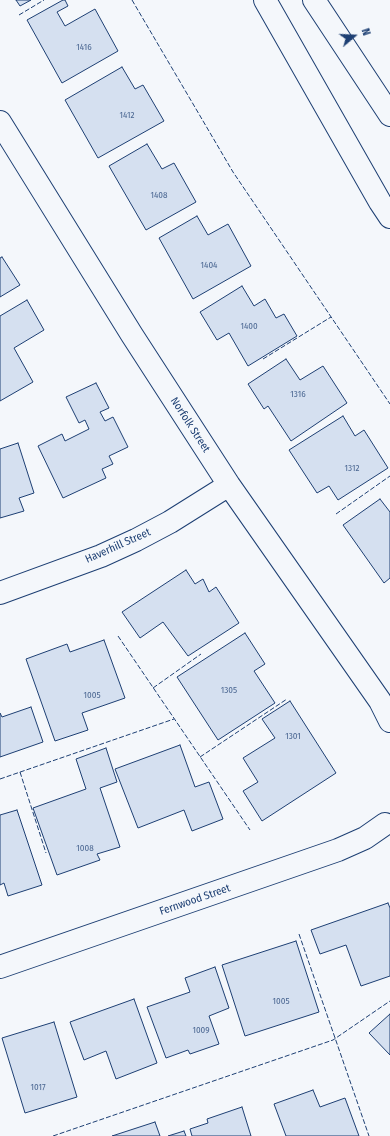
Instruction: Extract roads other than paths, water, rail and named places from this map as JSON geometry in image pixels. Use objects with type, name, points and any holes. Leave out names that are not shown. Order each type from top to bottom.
[{"type":"main road","points":[[264,0],[390,217]]},
{"type":"main road","points":[[314,0],[390,115]]},
{"type":"main road","name":"Norfolk Street","points":[[0,122],[132,335],[230,485],[380,702],[390,721]]},
{"type":"main road","name":"Haverhill Street","points":[[0,593],[101,556],[136,540],[170,522],[230,485]]},
{"type":"main road","name":"Fernwood Street","points":[[0,966],[338,850],[365,838],[388,820]]}]
